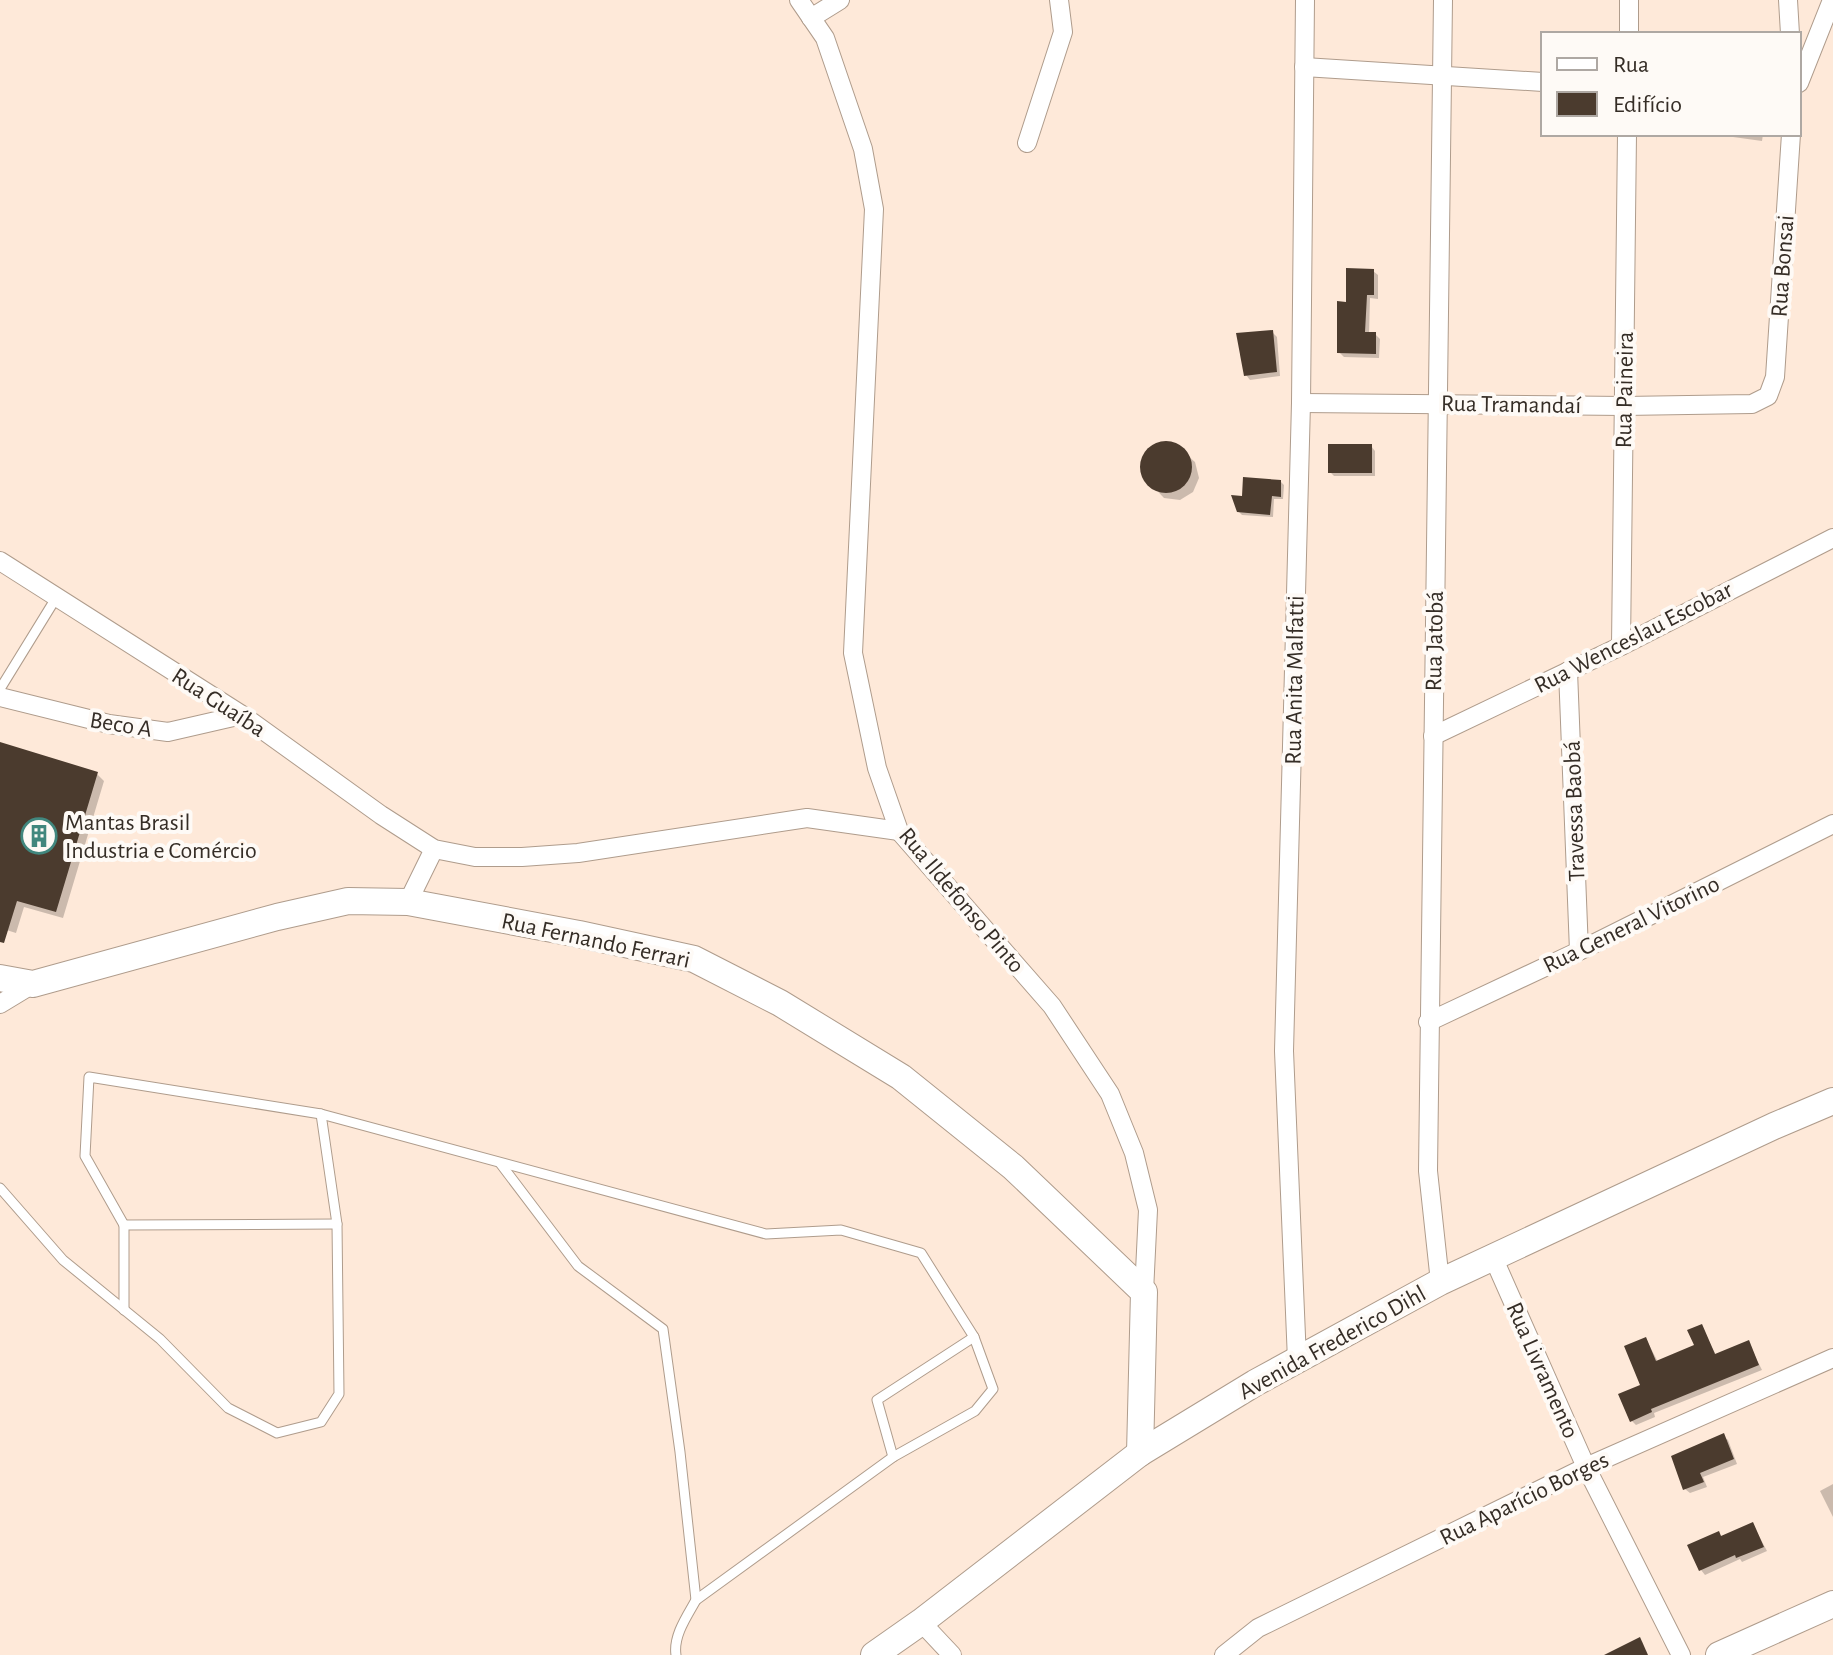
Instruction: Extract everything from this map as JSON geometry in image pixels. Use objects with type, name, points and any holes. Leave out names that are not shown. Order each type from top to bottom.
[{"type":"main road","name":"Rua Fernando Ferrari","points":[[33,984],[277,917],[348,901],[408,902],[694,959],[780,1003],[913,1087],[1013,1167],[1144,1292]]},
{"type":"main road","points":[[0,978],[33,984]]},
{"type":"main road","name":"Avenida Frederico Dihl","points":[[874,1655],[1140,1453],[1297,1360],[1440,1282],[1833,1101]]},
{"type":"main road","name":"Rua Ildefonso Pinto","points":[[1140,1453],[1144,1292]]},
{"type":"main road","points":[[1719,1655],[1833,1604]]},
{"type":"street","name":"Rua Ildefonso Pinto","points":[[799,0],[825,38],[863,149],[874,209],[853,653],[877,768],[899,831],[1052,1006],[1110,1094],[1134,1153],[1148,1210],[1144,1292]]},
{"type":"street","points":[[811,18],[840,0]]},
{"type":"street","points":[[1027,143],[1063,32],[1059,0]]},
{"type":"street","name":"Rua Anita Malfatti","points":[[1297,1360],[1284,1051],[1301,403],[1305,0]]},
{"type":"street","name":"Rua Jatobá","points":[[1440,1282],[1428,1171],[1428,1022],[1443,0]]},
{"type":"street","points":[[1629,0],[1629,32]]},
{"type":"street","points":[[1788,0],[1790,32]]},
{"type":"street","points":[[1801,78],[1832,0]]},
{"type":"street","points":[[1304,67],[1541,82]]},
{"type":"street","name":"Rua Paineira","points":[[1621,646],[1627,136]]},
{"type":"street","name":"Rua Bonsai","points":[[1768,396],[1775,377],[1791,136]]},
{"type":"street","name":"Rua Tramandaí","points":[[1301,403],[1624,406],[1752,404],[1768,396]]},
{"type":"street","name":"Rua Wenceslau Escobar","points":[[1433,736],[1621,646],[1833,538]]},
{"type":"street","name":"Rua Guaíba","points":[[0,561],[242,715],[381,815],[434,849],[475,857],[550,855],[807,818],[899,831]]},
{"type":"street","name":"Travessa Baobá","points":[[1568,671],[1579,951]]},
{"type":"street","name":"Beco A","points":[[0,697],[109,724],[168,732],[242,715]]},
{"type":"street","name":"Rua General Vitorino","points":[[1428,1022],[1579,951],[1833,824]]},
{"type":"street","points":[[408,902],[434,849]]},
{"type":"street","name":"Rua Fernando Ferrari","points":[[0,1004],[33,984]]},
{"type":"street","name":"Rua Livramento","points":[[1493,1257],[1586,1467],[1681,1655]]},
{"type":"street","name":"Rua Aparício Borges","points":[[1224,1655],[1258,1628],[1586,1467],[1833,1358]]},
{"type":"street","points":[[921,1622],[952,1655]]},
{"type":"lane","points":[[0,689],[56,598]]},
{"type":"lane","points":[[124,1310],[124,1225],[85,1156],[89,1077],[321,1114],[766,1234],[841,1230],[921,1253],[974,1337],[993,1389],[975,1411],[893,1457],[696,1600],[681,1627],[674,1651],[676,1655]]},
{"type":"lane","points":[[0,1188],[63,1260],[160,1339],[228,1408],[277,1433],[321,1422],[339,1394],[337,1224],[321,1114]]},
{"type":"lane","points":[[500,1163],[578,1266],[663,1329],[696,1600]]},
{"type":"lane","points":[[124,1225],[337,1224]]},
{"type":"lane","points":[[893,1457],[877,1400],[974,1337]]},
{"type":"building","points":[[1346,268],[1374,269],[1374,295],[1367,295],[1365,332],[1376,332],[1376,354],[1337,353],[1337,301],[1346,302]]},
{"type":"building","points":[[1273,330],[1277,372],[1244,376],[1236,333]]},
{"type":"building","points":[[1166,441],[1185,448],[1192,467],[1185,486],[1166,493],[1147,486],[1140,467],[1147,448]]},
{"type":"building","points":[[1328,444],[1372,444],[1372,473],[1328,473]]},
{"type":"building","points":[[1243,477],[1281,480],[1281,497],[1272,496],[1270,515],[1237,512],[1231,495],[1242,496]]},
{"type":"building","name":"Mantas Brasil Industria e Comércio","points":[[0,742],[98,772],[56,912],[17,901],[4,943],[0,942]]},
{"type":"building","points":[[1702,1324],[1715,1354],[1749,1340],[1759,1365],[1651,1409],[1652,1412],[1630,1422],[1618,1394],[1640,1385],[1624,1346],[1646,1337],[1656,1361],[1694,1345],[1687,1330]]},
{"type":"building","points":[[1724,1433],[1734,1459],[1700,1473],[1704,1482],[1683,1490],[1671,1456]]},
{"type":"building","points":[[1753,1522],[1764,1547],[1736,1558],[1735,1555],[1699,1571],[1687,1545],[1719,1531],[1721,1536]]},
{"type":"building","points":[[1640,1637],[1648,1655],[1604,1655]]},
{"type":"place","name":"Mantas Brasil Industria e Comércio","points":[[39,836]]}]
